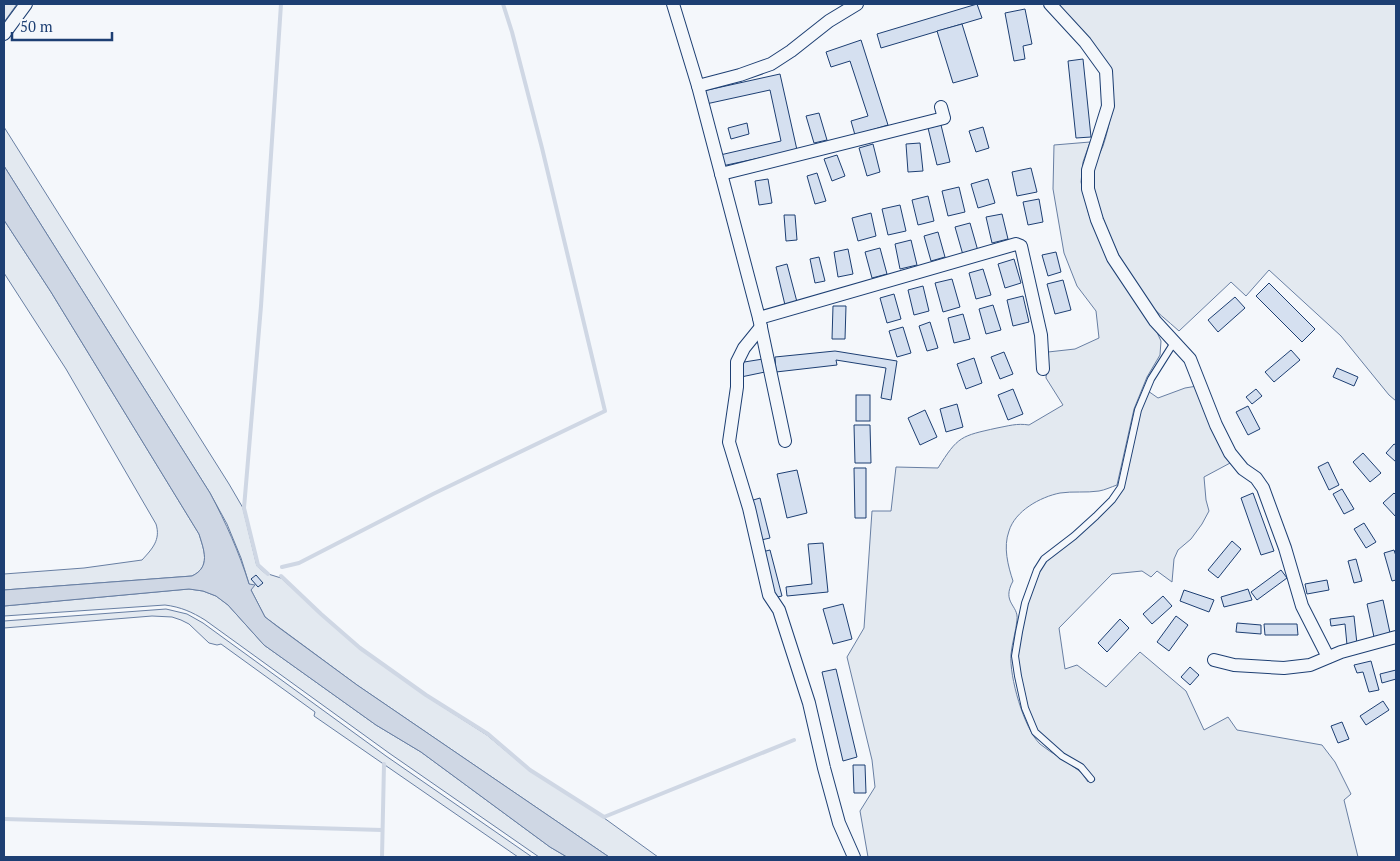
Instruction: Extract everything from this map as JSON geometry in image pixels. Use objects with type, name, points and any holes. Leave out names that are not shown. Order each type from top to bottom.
[{"type":"street","points":[[4,34],[26,4]]},
{"type":"street","points":[[673,4],[698,86],[760,322],[785,441]]},
{"type":"street","points":[[698,86],[740,75],[771,64],[857,4]]},
{"type":"street","points":[[1050,4],[1085,42],[1106,71],[1108,106],[1088,170],[1088,190],[1112,258],[1154,321],[1190,359],[1216,425],[1230,454],[1256,478],[1263,488],[1285,548],[1302,606],[1328,657]]},
{"type":"street","points":[[721,174],[944,118],[941,107]]},
{"type":"street","points":[[854,857],[839,823],[809,703],[780,610],[769,595],[749,508],[729,442],[737,387],[737,362],[760,322],[1016,244],[1022,246],[1041,335],[1044,368]]},
{"type":"street","points":[[1214,660],[1234,664],[1284,668],[1310,665],[1341,652],[1396,637]]},
{"type":"lane","points":[[1091,779],[1081,767],[1062,756],[1035,732],[1025,708],[1018,676],[1015,656],[1019,632],[1025,603],[1037,570],[1044,559],[1096,516],[1112,500],[1121,487],[1138,410],[1151,379],[1175,341]]},
{"type":"shaded area","points":[[4,4],[17,4],[4,22]]},
{"type":"shaded area","points":[[1056,4],[1396,4],[1396,401],[1341,336],[1269,270],[1246,296],[1231,282],[1179,331],[1145,300],[1129,275],[1111,238],[1093,183],[1092,171],[1103,146],[1110,118],[1113,90],[1111,71]]},
{"type":"shaded area","points":[[4,127],[243,508],[257,566],[265,573],[281,578],[360,648],[426,696],[487,735],[530,771],[593,810],[658,857],[609,857],[357,685],[265,617],[251,590],[241,558],[227,524],[210,493],[4,166]]},
{"type":"shaded area","points":[[1090,142],[1083,162],[1081,182],[1089,215],[1154,326],[1161,341],[1160,355],[1147,377],[1134,409],[1117,485],[1099,491],[1060,493],[1044,498],[1022,511],[1009,531],[1006,550],[1013,581],[1009,594],[1017,615],[1011,664],[1015,688],[1023,715],[1028,727],[1040,744],[1078,770],[1088,782],[1092,778],[1036,731],[1027,708],[1017,656],[1027,604],[1039,571],[1046,560],[1123,488],[1140,411],[1148,391],[1158,398],[1185,388],[1197,386],[1232,462],[1204,477],[1209,511],[1191,539],[1178,550],[1174,559],[1172,582],[1157,571],[1151,577],[1142,571],[1112,574],[1059,628],[1065,669],[1077,665],[1106,687],[1140,652],[1186,691],[1204,730],[1228,717],[1237,730],[1322,745],[1335,762],[1351,794],[1344,800],[1358,857],[868,857],[860,811],[875,787],[872,760],[847,657],[864,628],[872,511],[891,511],[896,467],[938,468],[951,449],[962,439],[985,431],[1020,424],[1029,425],[1063,405],[1046,378],[1048,352],[1075,349],[1099,338],[1096,311],[1077,286],[1064,253],[1053,189],[1054,145]]},
{"type":"shaded area","points":[[4,166],[210,493],[232,538],[249,584],[255,585],[251,590],[265,617],[357,685],[609,857],[567,857],[550,847],[421,752],[376,725],[264,645],[228,605],[216,596],[203,591],[189,589],[4,606],[4,590],[192,576],[202,568],[204,552],[199,534],[51,292],[4,220]]},
{"type":"shaded area","points":[[4,220],[51,292],[199,534],[204,552],[204,563],[202,568],[192,576],[4,590],[4,574],[84,568],[142,560],[156,540],[157,530],[156,524],[66,369],[4,273]]},
{"type":"shaded area","points":[[189,589],[203,591],[216,596],[228,605],[264,645],[376,725],[421,752],[550,847],[567,857],[539,857],[389,753],[205,620],[191,612],[165,605],[4,616],[4,606]]},
{"type":"shaded area","points":[[166,609],[187,614],[203,623],[386,756],[532,857],[518,857],[314,716],[315,712],[221,644],[209,643],[189,624],[181,620],[172,617],[152,616],[4,628],[4,621]]},
{"type":"building","points":[[977,4],[982,18],[881,48],[877,34]]},
{"type":"building","points":[[1025,9],[1032,44],[1023,46],[1025,59],[1014,61],[1005,13]]},
{"type":"building","points":[[962,24],[978,76],[953,83],[937,31]]},
{"type":"building","points":[[861,40],[888,125],[855,135],[851,121],[868,116],[850,61],[831,67],[826,52]]},
{"type":"building","points":[[1083,59],[1091,137],[1076,138],[1068,61]]},
{"type":"building","points":[[780,74],[797,150],[722,166],[720,155],[781,141],[770,90],[706,104],[703,91]]},
{"type":"building","points":[[819,113],[827,140],[814,143],[806,116]]},
{"type":"building","points":[[747,123],[749,134],[731,139],[728,128]]},
{"type":"building","points":[[941,125],[950,162],[937,165],[928,128]]},
{"type":"building","points":[[983,127],[989,148],[976,152],[969,131]]},
{"type":"building","points":[[920,143],[923,171],[908,172],[906,144]]},
{"type":"building","points":[[873,144],[880,172],[867,176],[859,148]]},
{"type":"building","points":[[837,155],[845,176],[832,181],[824,159]]},
{"type":"building","points":[[1031,168],[1037,192],[1017,196],[1012,172]]},
{"type":"building","points":[[817,173],[826,201],[815,204],[807,176]]},
{"type":"building","points":[[768,179],[772,203],[759,205],[755,181]]},
{"type":"building","points":[[988,179],[995,203],[978,208],[971,184]]},
{"type":"building","points":[[959,187],[965,212],[948,216],[942,191]]},
{"type":"building","points":[[928,196],[934,221],[918,225],[912,200]]},
{"type":"building","points":[[1039,199],[1043,222],[1028,225],[1023,202]]},
{"type":"building","points":[[900,205],[906,231],[888,235],[882,209]]},
{"type":"building","points":[[871,213],[876,236],[858,241],[852,218]]},
{"type":"building","points":[[1002,214],[1008,239],[992,243],[986,217]]},
{"type":"building","points":[[784,215],[795,215],[797,240],[786,241]]},
{"type":"building","points":[[970,223],[978,251],[963,255],[955,227]]},
{"type":"building","points":[[938,232],[945,257],[931,261],[924,236]]},
{"type":"building","points":[[911,240],[917,265],[900,269],[895,244]]},
{"type":"building","points":[[880,248],[887,274],[872,278],[865,252]]},
{"type":"building","points":[[848,249],[853,274],[838,277],[834,252]]},
{"type":"building","points":[[1056,252],[1061,272],[1048,276],[1042,255]]},
{"type":"building","points":[[819,257],[825,281],[815,283],[810,259]]},
{"type":"building","points":[[1014,259],[1021,283],[1005,288],[998,264]]},
{"type":"building","points":[[787,264],[797,302],[785,305],[776,267]]},
{"type":"building","points":[[983,269],[991,295],[976,299],[969,273]]},
{"type":"building","points":[[952,279],[960,307],[943,312],[935,283]]},
{"type":"building","points":[[1063,280],[1071,310],[1055,314],[1047,284]]},
{"type":"building","points":[[1269,283],[1315,329],[1302,342],[1256,296]]},
{"type":"building","points":[[923,286],[929,311],[914,315],[908,290]]},
{"type":"building","points":[[894,294],[901,319],[887,323],[880,298]]},
{"type":"building","points":[[1023,296],[1029,322],[1013,326],[1007,300]]},
{"type":"building","points":[[1235,297],[1245,308],[1218,332],[1208,320]]},
{"type":"building","points":[[993,305],[1001,330],[986,334],[979,309]]},
{"type":"building","points":[[833,306],[846,306],[845,339],[832,339]]},
{"type":"building","points":[[963,314],[970,339],[954,343],[948,318]]},
{"type":"building","points":[[930,322],[938,348],[927,351],[919,326]]},
{"type":"building","points":[[903,327],[911,353],[897,357],[889,331]]},
{"type":"building","points":[[1291,350],[1300,360],[1274,382],[1265,372]]},
{"type":"building","points":[[835,351],[897,361],[891,400],[881,398],[886,368],[836,360],[837,365],[776,372],[775,357]]},
{"type":"building","points":[[1004,352],[1013,374],[1000,379],[991,357]]},
{"type":"building","points":[[974,358],[982,383],[966,389],[957,364]]},
{"type":"building","points":[[763,359],[765,372],[741,377],[738,363]]},
{"type":"building","points":[[1337,368],[1358,377],[1354,386],[1333,377]]},
{"type":"building","points":[[1013,389],[1023,414],[1008,420],[998,395]]},
{"type":"building","points":[[1256,389],[1262,396],[1252,404],[1246,397]]},
{"type":"building","points":[[856,395],[870,395],[870,421],[856,421]]},
{"type":"building","points":[[957,404],[963,427],[946,432],[940,409]]},
{"type":"building","points":[[1248,406],[1260,429],[1248,435],[1236,412]]},
{"type":"building","points":[[925,410],[937,437],[920,445],[908,418]]},
{"type":"building","points":[[854,425],[870,425],[871,463],[855,463]]},
{"type":"building","points":[[1394,444],[1396,445],[1396,462],[1386,453]]},
{"type":"building","points":[[1363,453],[1381,473],[1370,482],[1353,462]]},
{"type":"building","points":[[1328,462],[1339,485],[1329,490],[1318,467]]},
{"type":"building","points":[[854,468],[866,468],[866,518],[855,518]]},
{"type":"building","points":[[797,470],[807,513],[787,518],[777,474]]},
{"type":"building","points":[[1342,489],[1354,509],[1344,514],[1333,494]]},
{"type":"building","points":[[1253,493],[1274,551],[1261,555],[1241,498]]},
{"type":"building","points":[[1394,493],[1396,495],[1396,517],[1383,503]]},
{"type":"building","points":[[760,498],[770,538],[761,540],[750,501]]},
{"type":"building","points":[[1364,523],[1376,542],[1366,548],[1354,529]]},
{"type":"building","points":[[1232,541],[1241,549],[1218,578],[1208,570]]},
{"type":"building","points":[[823,543],[828,592],[787,596],[786,587],[812,584],[808,544]]},
{"type":"building","points":[[770,550],[782,596],[773,598],[762,552]]},
{"type":"building","points":[[1394,550],[1396,556],[1396,580],[1392,581],[1384,553]]},
{"type":"building","points":[[1356,559],[1362,581],[1354,583],[1348,561]]},
{"type":"building","points":[[1281,570],[1287,578],[1257,600],[1251,592]]},
{"type":"building","points":[[256,575],[263,583],[258,587],[251,579]]},
{"type":"building","points":[[1327,580],[1329,590],[1307,594],[1305,584]]},
{"type":"building","points":[[1248,589],[1252,600],[1224,607],[1221,597]]},
{"type":"building","points":[[1184,590],[1214,600],[1209,612],[1180,601]]},
{"type":"building","points":[[1163,596],[1172,606],[1152,624],[1143,614]]},
{"type":"building","points":[[1383,600],[1390,633],[1374,637],[1367,604]]},
{"type":"building","points":[[843,604],[852,639],[833,644],[823,609]]},
{"type":"building","points":[[1176,616],[1188,625],[1169,651],[1157,642]]},
{"type":"building","points":[[1354,616],[1357,644],[1347,645],[1345,624],[1331,626],[1330,619]]},
{"type":"building","points":[[1120,619],[1129,628],[1107,652],[1098,643]]},
{"type":"building","points":[[1237,623],[1261,625],[1261,634],[1236,632]]},
{"type":"building","points":[[1264,624],[1297,624],[1298,635],[1265,635]]},
{"type":"building","points":[[1371,661],[1379,690],[1369,692],[1363,672],[1357,673],[1354,665]]},
{"type":"building","points":[[1190,667],[1199,675],[1190,685],[1181,677]]},
{"type":"building","points":[[836,669],[857,757],[843,761],[822,672]]},
{"type":"building","points":[[1396,670],[1396,679],[1382,683],[1380,674]]},
{"type":"building","points":[[1383,701],[1389,710],[1366,725],[1360,716]]},
{"type":"building","points":[[1342,722],[1349,739],[1338,743],[1331,726]]},
{"type":"building","points":[[853,765],[865,765],[866,793],[854,793]]},
{"type":"waterway","points":[[268,574],[258,565],[244,508],[261,306],[281,4]]},
{"type":"waterway","points":[[282,567],[299,563],[433,494],[605,411],[542,148],[503,4]]},
{"type":"waterway","points":[[281,576],[360,648],[426,695],[488,734],[530,770],[604,817],[794,740]]},
{"type":"waterway","points":[[382,857],[384,764]]},
{"type":"waterway","points":[[4,819],[382,830]]}]
